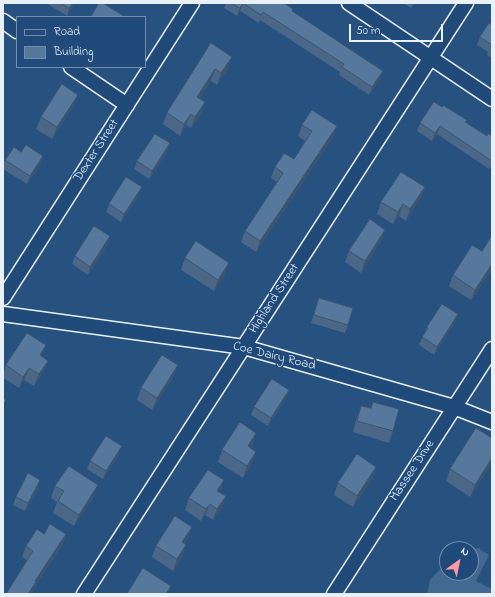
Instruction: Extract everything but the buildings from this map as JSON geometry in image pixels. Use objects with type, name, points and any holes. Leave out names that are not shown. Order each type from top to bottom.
[{"type":"street","name":"Dexter Street","points":[[3,298],[192,3]]},
{"type":"street","points":[[349,3],[492,99]]},
{"type":"street","name":"Highland Street","points":[[84,594],[466,3]]},
{"type":"street","points":[[3,21],[16,29]]},
{"type":"street","points":[[73,68],[127,104]]},
{"type":"street","name":"Coe Dairy Road","points":[[3,314],[244,347],[454,407],[492,422]]},
{"type":"street","name":"Massee Drive","points":[[334,594],[492,349]]},
{"type":"shaded area","points":[[479,549],[489,555],[479,575]]},
{"type":"shaded area","points":[[439,570],[439,581],[476,581],[492,589],[492,594],[427,594],[430,580]]}]
